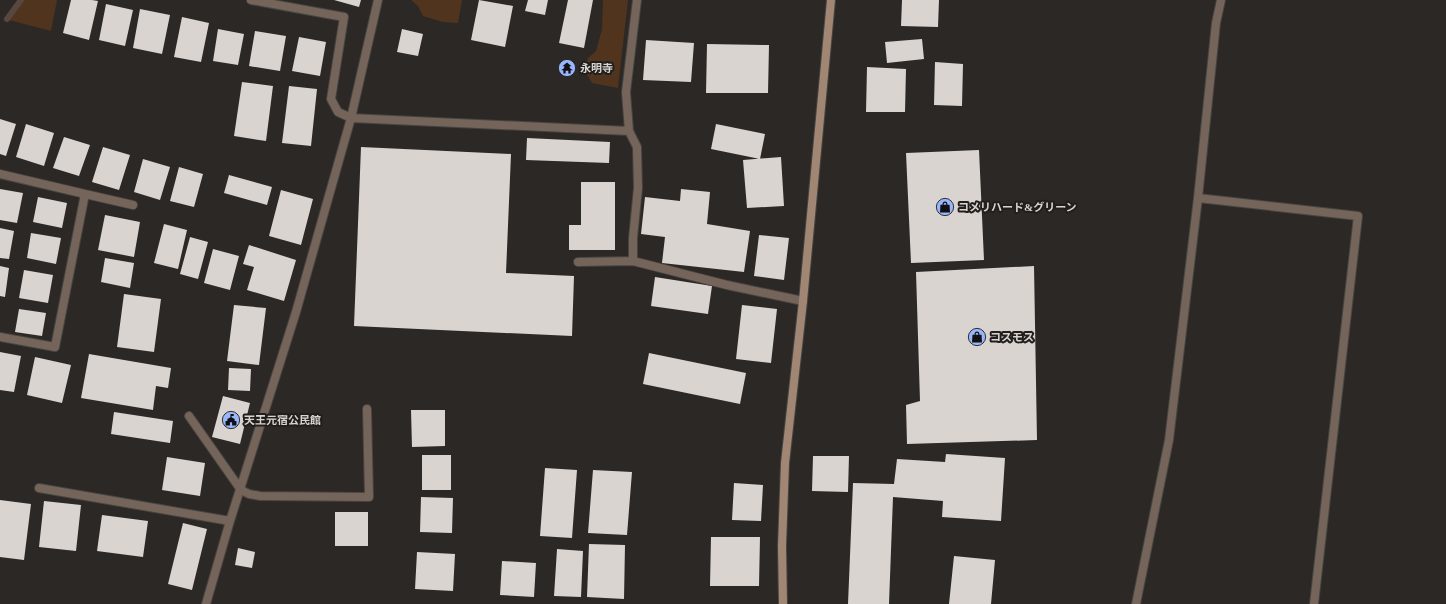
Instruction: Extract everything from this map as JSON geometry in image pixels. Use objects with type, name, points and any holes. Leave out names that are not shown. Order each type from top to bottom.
[{"type":"street","points":[[251,0],[344,17],[331,100],[338,112],[351,118],[629,131]]},
{"type":"street","points":[[206,604],[230,521],[296,312],[351,118],[378,0]]},
{"type":"street","points":[[633,261],[633,238],[638,188],[637,147],[629,131],[626,92],[637,0]]},
{"type":"street","points":[[783,604],[783,489],[803,301],[831,0]]},
{"type":"street","points":[[1136,604],[1169,440],[1198,198],[1216,23],[1221,0]]},
{"type":"street","points":[[0,174],[133,206]]},
{"type":"street","points":[[0,337],[55,347],[85,194]]},
{"type":"street","points":[[1198,198],[1358,216],[1314,604]]},
{"type":"street","points":[[578,262],[633,261],[727,285],[803,301]]},
{"type":"street","points":[[189,416],[241,490],[249,494],[260,496],[368,496],[367,409]]},
{"type":"street","points":[[40,488],[230,521]]},
{"type":"shaded area","points":[[24,0],[57,0],[51,31],[9,20]]},
{"type":"shaded area","points":[[411,0],[462,0],[458,23],[443,22],[423,16],[418,6]]},
{"type":"shaded area","points":[[603,0],[628,0],[618,88],[592,83],[584,69],[588,58],[596,51],[602,29]]},
{"type":"building","points":[[71,0],[98,1],[89,40],[63,33]]},
{"type":"building","points":[[334,0],[361,0],[359,7]]},
{"type":"building","points":[[479,0],[513,6],[505,47],[471,40]]},
{"type":"building","points":[[528,0],[548,0],[545,15],[525,11]]},
{"type":"building","points":[[568,0],[593,0],[584,48],[559,43]]},
{"type":"building","points":[[902,0],[939,0],[938,27],[901,26]]},
{"type":"building","points":[[106,4],[133,10],[125,46],[99,40]]},
{"type":"building","points":[[140,9],[170,15],[162,54],[133,48]]},
{"type":"building","points":[[182,17],[209,23],[201,62],[174,57]]},
{"type":"building","points":[[218,29],[244,34],[238,65],[213,61]]},
{"type":"building","points":[[402,29],[423,34],[418,56],[397,52]]},
{"type":"building","points":[[255,31],[286,36],[280,71],[249,66]]},
{"type":"building","points":[[299,37],[326,42],[320,76],[292,71]]},
{"type":"building","points":[[922,39],[924,59],[887,63],[885,42]]},
{"type":"building","points":[[646,40],[694,43],[691,82],[643,80]]},
{"type":"building","points":[[707,44],[769,45],[768,93],[706,93]]},
{"type":"building","points":[[935,62],[963,64],[962,106],[934,105]]},
{"type":"building","points":[[867,67],[906,69],[905,112],[866,112]]},
{"type":"building","points":[[242,82],[273,86],[266,141],[234,136]]},
{"type":"building","points":[[289,86],[317,89],[311,146],[282,143]]},
{"type":"building","points":[[0,119],[16,124],[6,156],[0,154]]},
{"type":"building","points":[[26,124],[54,133],[44,166],[16,157]]},
{"type":"building","points":[[716,124],[765,134],[760,159],[711,149]]},
{"type":"building","points":[[64,137],[90,145],[79,176],[53,168]]},
{"type":"building","points":[[527,138],[610,142],[609,163],[526,160]]},
{"type":"building","points":[[103,147],[130,155],[119,190],[92,182]]},
{"type":"building","points":[[361,147],[511,154],[506,273],[574,276],[572,336],[354,326]]},
{"type":"building","name":"コメリハード&グリーン","points":[[979,150],[984,260],[911,263],[906,153]]},
{"type":"building","points":[[781,157],[784,206],[747,208],[743,160]]},
{"type":"building","points":[[143,159],[170,167],[160,200],[134,192]]},
{"type":"building","points":[[179,167],[203,174],[194,207],[170,201]]},
{"type":"building","points":[[229,175],[272,187],[267,205],[224,193]]},
{"type":"building","points":[[581,182],[615,182],[615,250],[569,250],[569,225],[581,225]]},
{"type":"building","points":[[0,189],[23,193],[17,223],[0,220]]},
{"type":"building","points":[[681,189],[710,192],[707,224],[750,231],[744,272],[662,263],[665,237],[641,234],[645,197],[680,201]]},
{"type":"building","points":[[281,190],[313,199],[301,245],[269,236]]},
{"type":"building","points":[[38,197],[67,203],[62,228],[33,222]]},
{"type":"building","points":[[105,215],[140,222],[134,257],[98,250]]},
{"type":"building","points":[[164,224],[187,230],[178,269],[154,263]]},
{"type":"building","points":[[0,228],[14,231],[9,259],[0,258]]},
{"type":"building","points":[[31,233],[61,238],[56,264],[27,258]]},
{"type":"building","points":[[759,235],[789,238],[784,280],[754,276]]},
{"type":"building","points":[[190,237],[208,242],[198,279],[180,274]]},
{"type":"building","points":[[249,245],[296,260],[284,301],[247,290],[254,267],[243,264]]},
{"type":"building","points":[[213,249],[239,256],[230,290],[204,283]]},
{"type":"building","points":[[105,258],[134,263],[130,288],[101,282]]},
{"type":"building","points":[[0,266],[9,268],[5,297],[0,296]]},
{"type":"building","name":"コスモス","points":[[1034,266],[1037,440],[907,444],[906,405],[920,401],[916,272]]},
{"type":"building","points":[[24,270],[53,275],[48,303],[19,298]]},
{"type":"building","points":[[655,277],[712,286],[708,314],[651,306]]},
{"type":"building","points":[[124,294],[161,299],[154,352],[117,347]]},
{"type":"building","points":[[234,305],[266,308],[259,365],[227,361]]},
{"type":"building","points":[[742,305],[777,309],[771,363],[736,359]]},
{"type":"building","points":[[19,309],[46,313],[42,336],[15,332]]},
{"type":"building","points":[[0,352],[21,356],[14,392],[0,390]]},
{"type":"building","points":[[649,353],[746,373],[740,404],[643,384]]},
{"type":"building","points":[[89,354],[171,368],[168,388],[156,386],[153,410],[81,398]]},
{"type":"building","points":[[35,357],[71,365],[62,403],[27,395]]},
{"type":"building","points":[[229,368],[251,369],[250,391],[228,390]]},
{"type":"building","name":"天王元宿公民館","points":[[223,396],[250,403],[240,444],[212,437]]},
{"type":"building","points":[[411,410],[445,410],[445,446],[412,447]]},
{"type":"building","points":[[114,412],[173,421],[170,443],[111,434]]},
{"type":"building","points":[[946,454],[1005,458],[1001,521],[942,517],[943,501],[893,497],[889,604],[848,604],[853,483],[894,484],[897,459],[945,462]]},
{"type":"building","points":[[422,455],[451,455],[451,490],[422,490]]},
{"type":"building","points":[[813,456],[849,456],[848,492],[812,491]]},
{"type":"building","points":[[167,457],[205,463],[200,496],[162,490]]},
{"type":"building","points":[[545,468],[577,470],[572,538],[540,536]]},
{"type":"building","points":[[593,470],[632,472],[627,535],[588,533]]},
{"type":"building","points":[[734,483],[763,485],[761,521],[732,520]]},
{"type":"building","points":[[421,497],[453,498],[452,533],[420,532]]},
{"type":"building","points":[[0,500],[31,504],[24,560],[0,557]]},
{"type":"building","points":[[44,501],[81,505],[76,551],[39,547]]},
{"type":"building","points":[[335,512],[368,512],[368,546],[335,546]]},
{"type":"building","points":[[102,515],[148,521],[143,557],[97,551]]},
{"type":"building","points":[[183,523],[207,529],[192,590],[168,584]]},
{"type":"building","points":[[711,537],[760,537],[759,586],[710,586]]},
{"type":"building","points":[[589,544],[625,545],[624,599],[587,597]]},
{"type":"building","points":[[238,548],[255,552],[252,568],[235,565]]},
{"type":"building","points":[[557,549],[583,551],[581,597],[554,596]]},
{"type":"building","points":[[417,552],[455,554],[453,591],[415,589]]},
{"type":"building","points":[[954,556],[995,560],[991,604],[949,604]]},
{"type":"building","points":[[502,561],[536,563],[534,597],[500,595]]},
{"type":"waterway","points":[[7,19],[21,0]]},
{"type":"place","name":"永明寺","points":[[567,68]]},
{"type":"place","name":"コメリハード&グリーン","points":[[945,207]]},
{"type":"place","name":"コスモス","points":[[977,337]]},
{"type":"place","name":"天王元宿公民館","points":[[231,420]]}]
